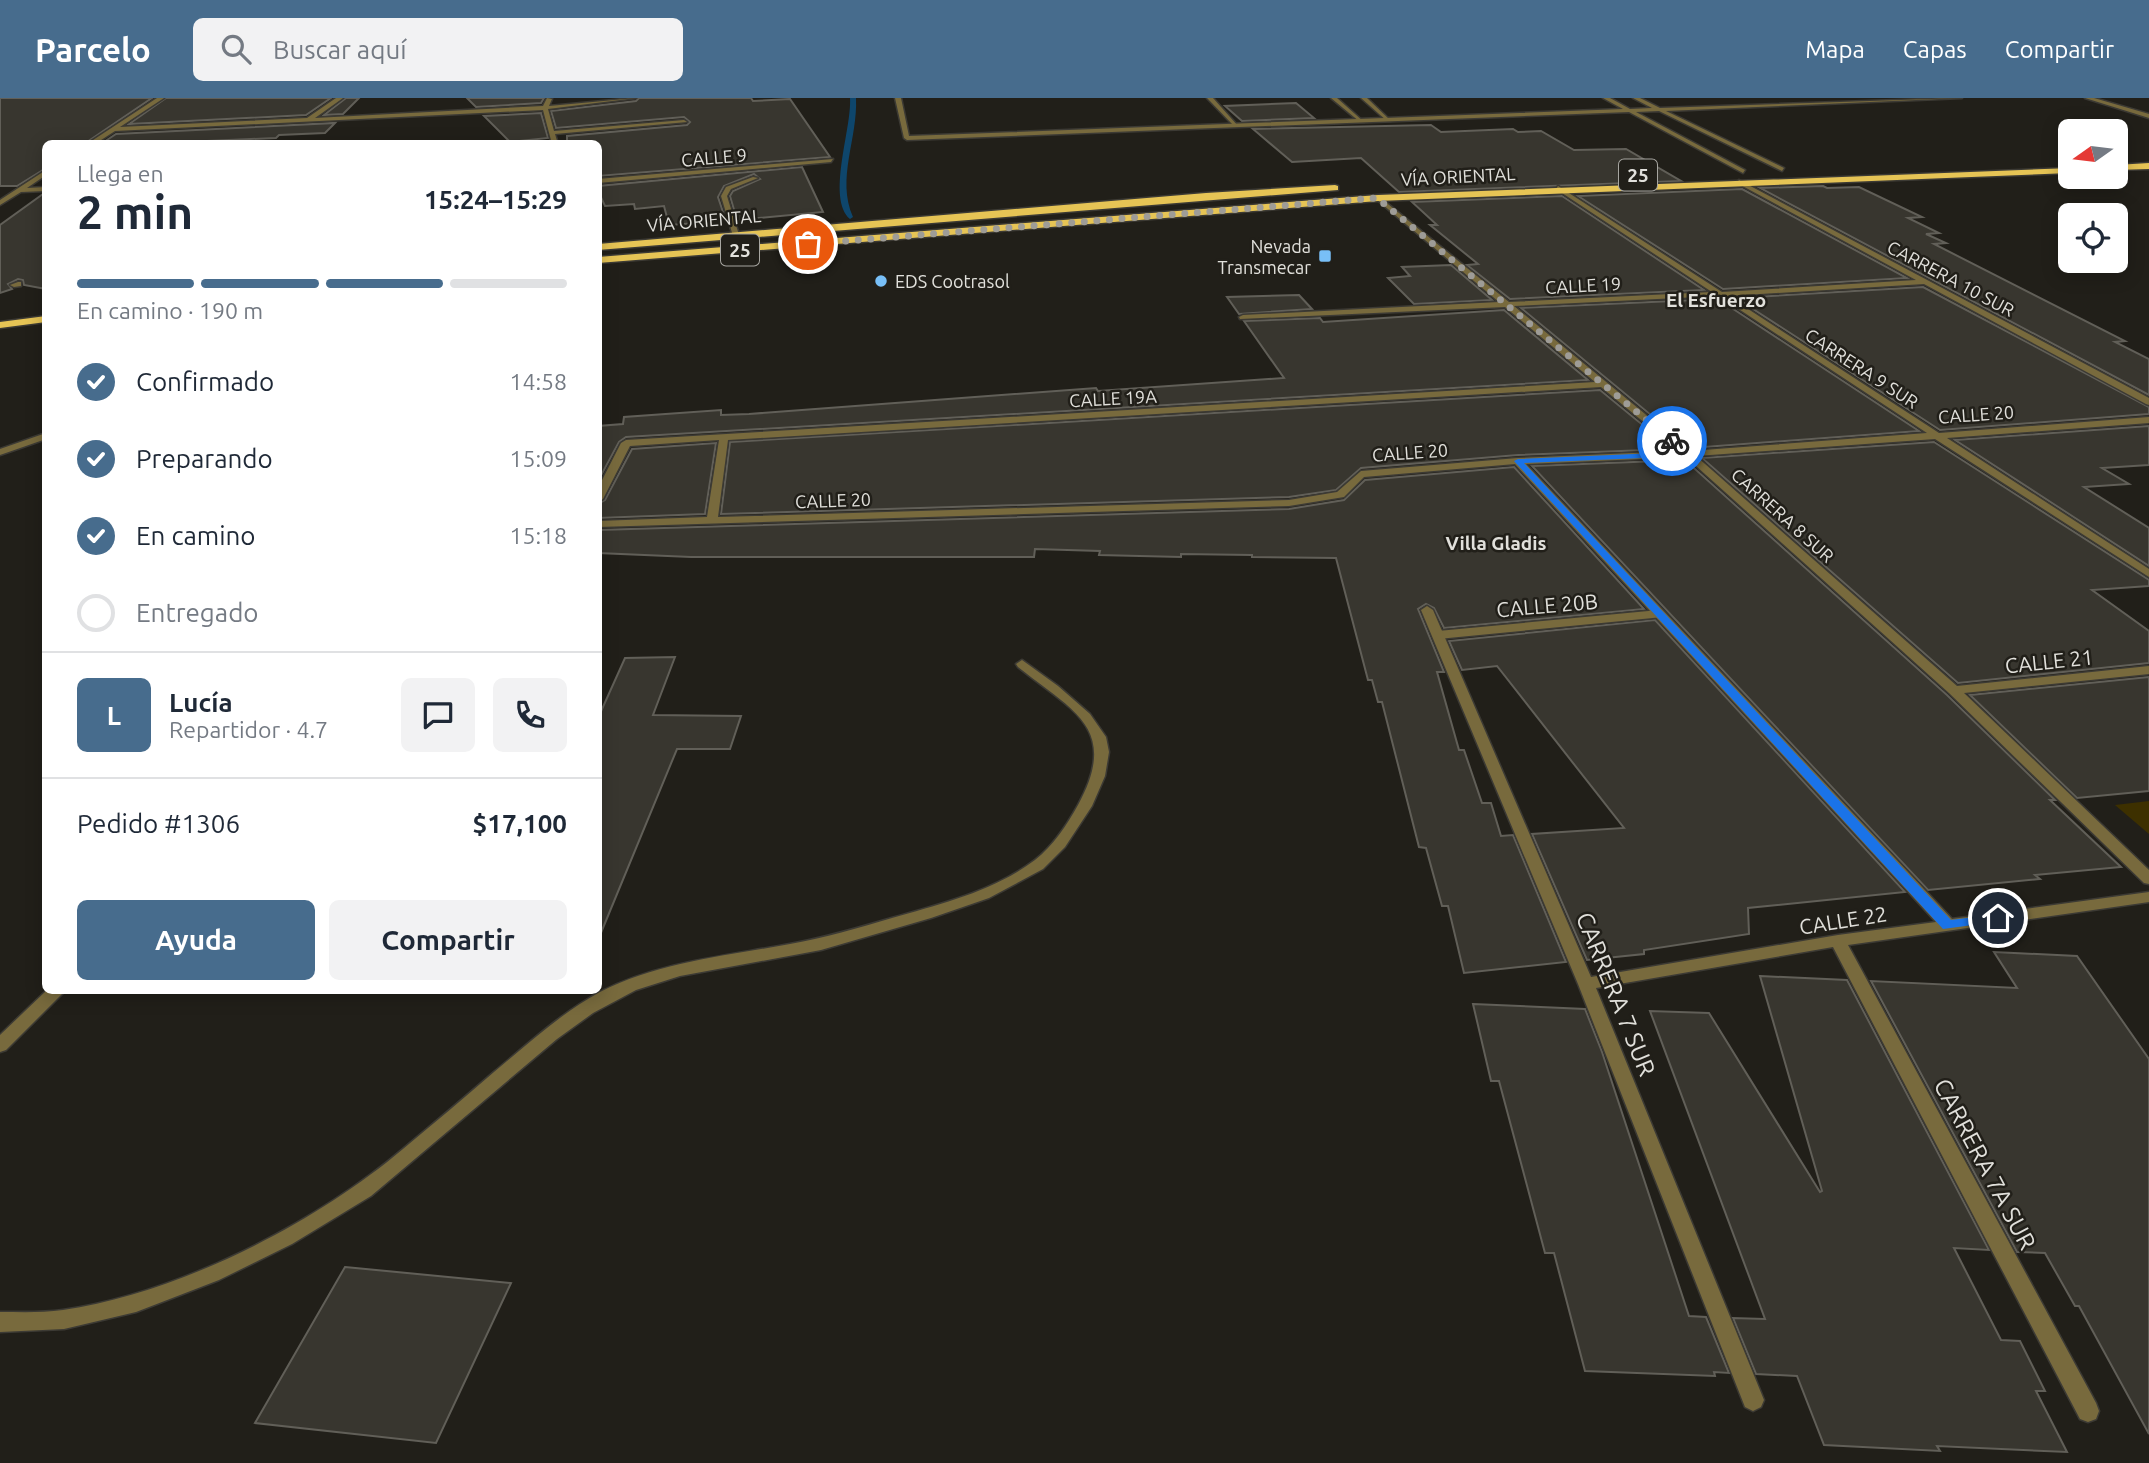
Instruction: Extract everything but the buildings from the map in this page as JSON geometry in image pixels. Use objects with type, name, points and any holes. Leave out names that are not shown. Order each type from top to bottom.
[{"type":"highway","points":[[2128,168],[2147,167]]},
{"type":"highway","points":[[1719,172],[1794,169]]},
{"type":"highway","name":"VÍA ORIENTAL","points":[[602,260],[1377,198],[1558,188],[2058,170]]},
{"type":"highway","name":"VÍA ORIENTAL","points":[[602,247],[1206,196],[1351,187]]},
{"type":"highway","points":[[0,315],[42,308]]},
{"type":"highway","points":[[0,315],[32,321]]},
{"type":"highway","points":[[0,325],[42,321]]},
{"type":"street","points":[[96,140],[161,98]]},
{"type":"street","points":[[305,121],[340,98]]},
{"type":"street","points":[[550,98],[545,108],[554,140]]},
{"type":"street","points":[[113,129],[545,108],[633,98]]},
{"type":"street","points":[[898,98],[907,138],[1959,98]]},
{"type":"street","points":[[1210,98],[1236,125]]},
{"type":"street","points":[[1334,98],[1362,121]]},
{"type":"street","points":[[1364,98],[1389,120]]},
{"type":"street","points":[[1606,98],[1743,171]]},
{"type":"street","points":[[1636,98],[1782,169]]},
{"type":"street","points":[[2088,98],[2149,116]]},
{"type":"street","points":[[552,133],[684,122]]},
{"type":"street","name":"CALLE 9","points":[[602,181],[831,160]]},
{"type":"street","points":[[0,204],[42,175]]},
{"type":"street","points":[[735,235],[724,196],[728,188],[755,178]]},
{"type":"street","name":"CARRERA 10 SUR","points":[[1739,182],[2149,402]]},
{"type":"street","name":"CARRERA 9 SUR","points":[[1558,188],[2149,574]]},
{"type":"street","points":[[18,190],[42,189]]},
{"type":"street","name":"CARRERA 8 SUR","points":[[1377,198],[1688,454],[1954,690],[2149,879]]},
{"type":"street","name":"CALLE 19","points":[[1243,317],[1925,282]]},
{"type":"street","name":"CALLE 19A","points":[[602,491],[626,443],[1602,384]]},
{"type":"street","name":"CALLE 20","points":[[602,524],[1289,503],[1340,495],[1361,474],[1518,461],[1688,454],[2149,420]]},
{"type":"street","points":[[0,452],[42,437]]},
{"type":"street","points":[[712,521],[723,437]]},
{"type":"street","points":[[1518,461],[1948,925]]},
{"type":"street","name":"CARRERA 7 SUR","points":[[1427,610],[1586,984],[1753,1400]]},
{"type":"street","name":"CALLE 20B","points":[[1438,635],[1659,614]]},
{"type":"street","points":[[0,1322],[64,1319],[135,1303],[205,1276],[262,1248],[352,1199],[484,1093],[541,1040],[606,997],[646,980],[706,965],[816,945],[952,906],[998,888],[1040,863],[1082,814],[1099,776],[1102,754],[1100,738],[1090,723],[1022,664]]},
{"type":"street","name":"CALLE 21","points":[[1954,690],[2149,670]]},
{"type":"street","name":"CALLE 22","points":[[1586,984],[1838,941],[2149,897]]},
{"type":"street","name":"CARRERA 7A SUR","points":[[1838,941],[2088,1411]]},
{"type":"street","points":[[0,1045],[54,994]]},
{"type":"shaded area","points":[[2149,801],[2149,834],[2115,805]]},
{"type":"waterway","points":[[850,217],[842,190],[854,112],[853,98]]},
{"type":"way so far","points":[[808,244],[1377,198],[1672,441]]},
{"type":"place","name":"Nevada Transmecar","points":[[1325,256]]},
{"type":"place","name":"EDS Cootrasol","points":[[881,281]]},
{"type":"district","name":"El Esfuerzo","points":[[1716,300]]},
{"type":"district","name":"Villa Gladis","points":[[1496,543]]},
{"type":"route","points":[[1672,441],[1688,454],[1518,461],[1948,925],[1998,918]]}]
